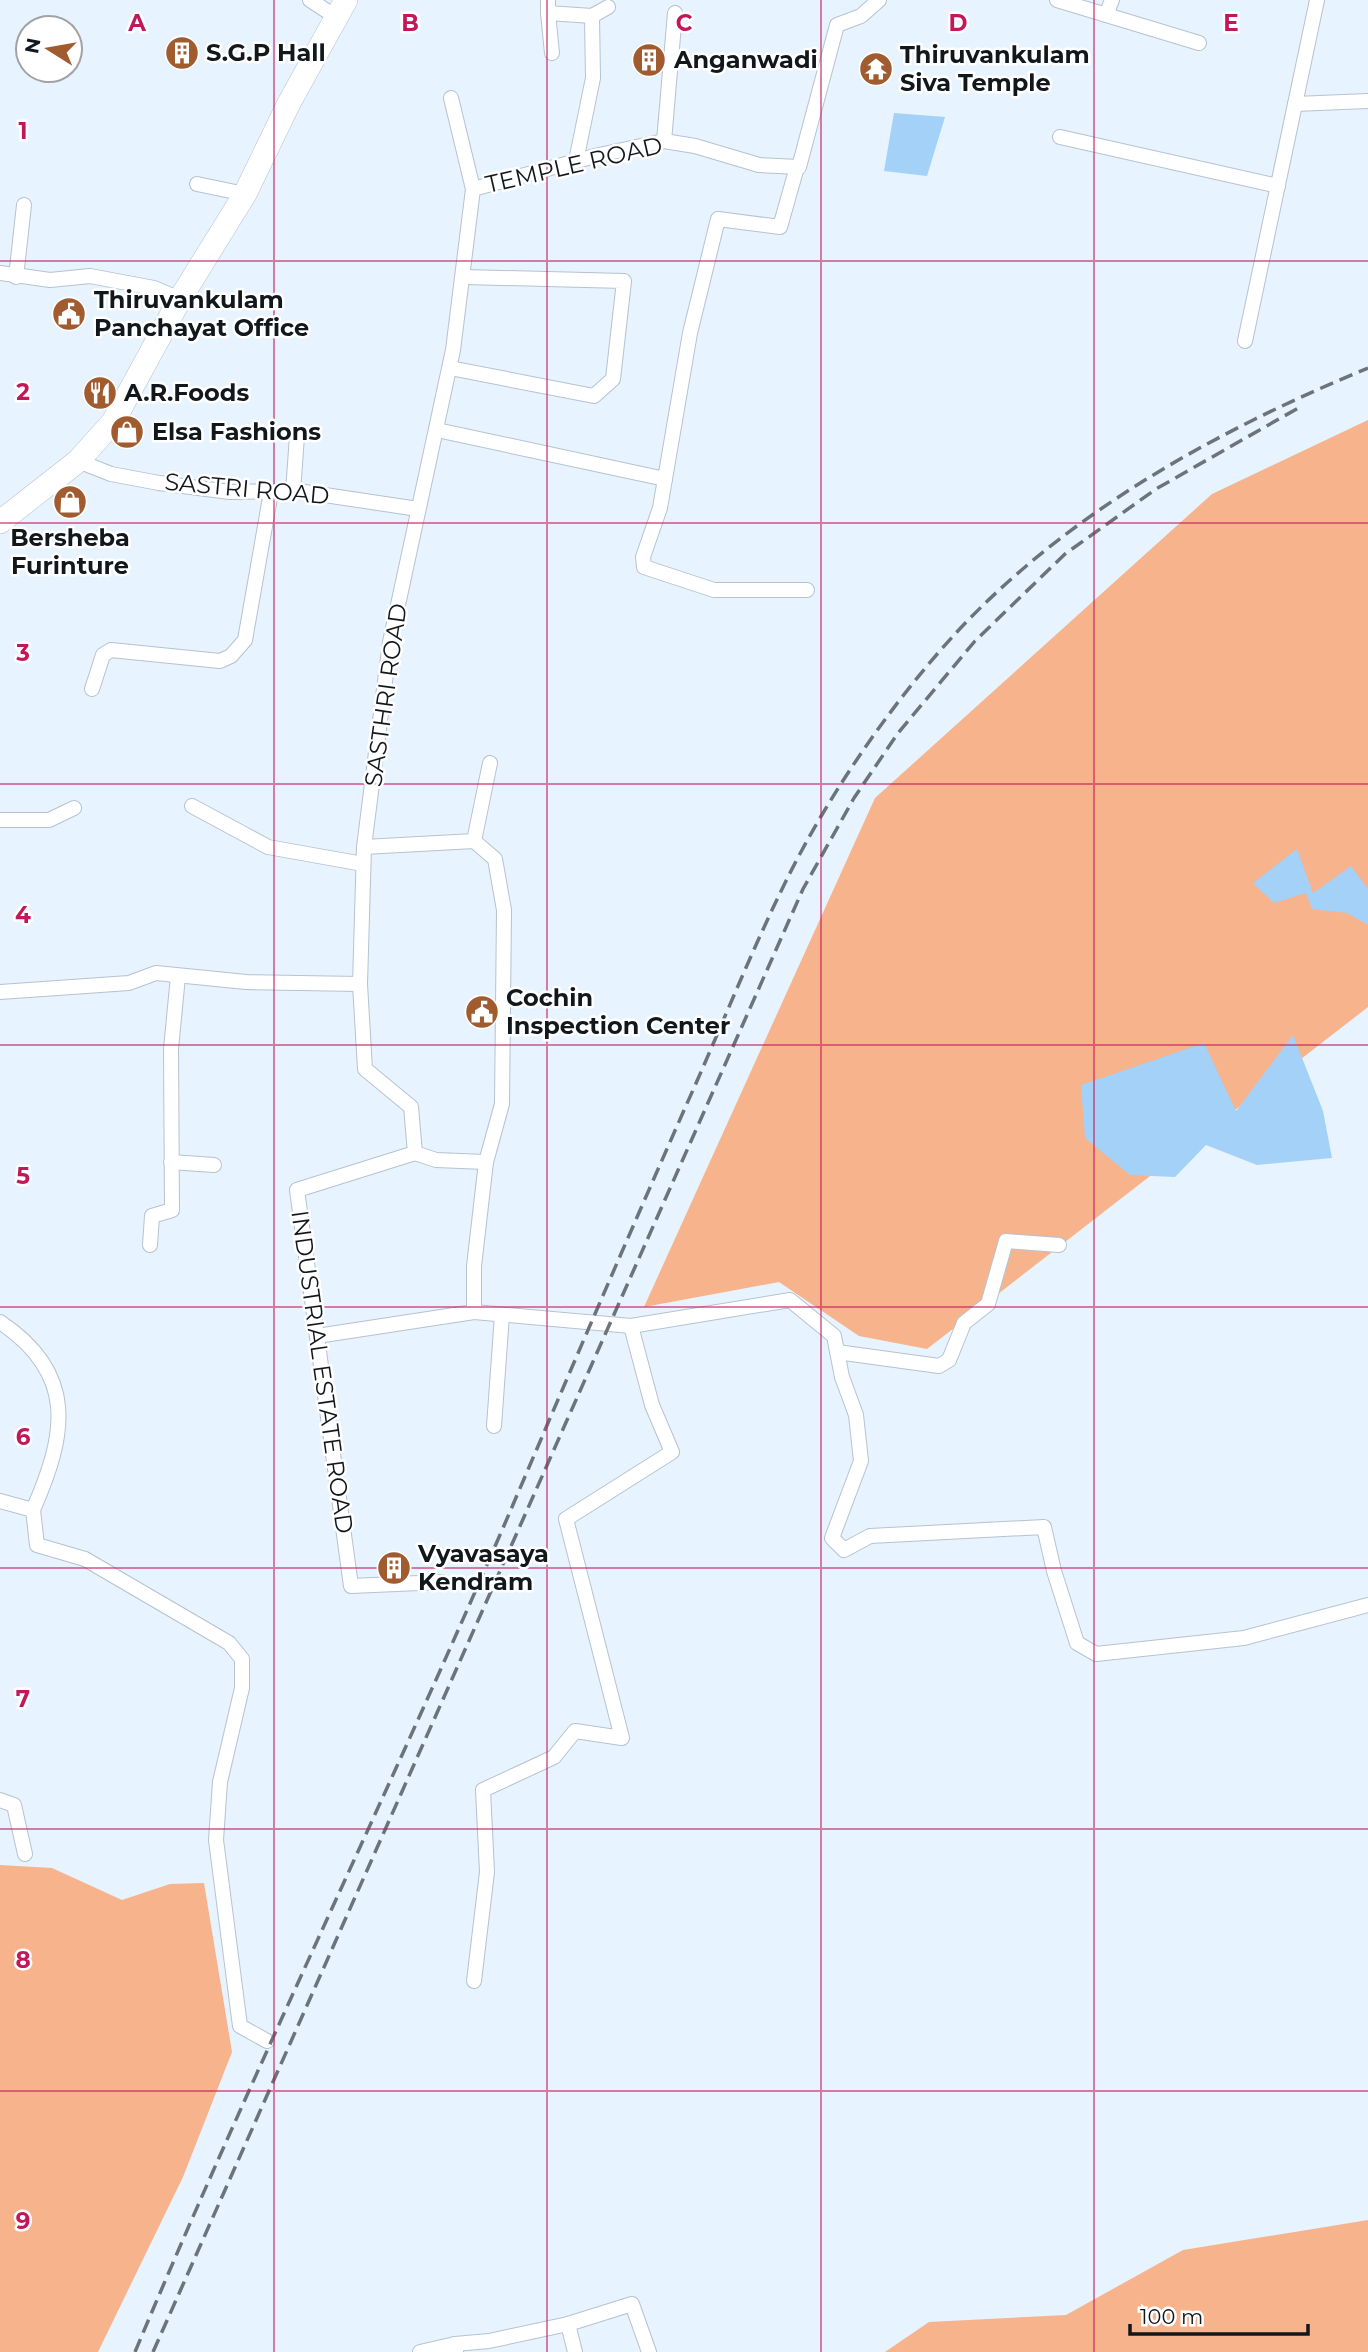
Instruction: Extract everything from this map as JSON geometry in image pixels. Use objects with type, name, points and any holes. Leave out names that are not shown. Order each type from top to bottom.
[{"type":"highway","points":[[0,522],[78,461],[113,422],[180,299],[245,194],[341,8]]},
{"type":"street","points":[[310,0],[341,8]]},
{"type":"street","points":[[807,590],[714,590],[644,567],[643,557],[660,508],[690,333],[718,219],[780,227],[797,167],[809,141],[836,25],[861,16],[879,0]]},
{"type":"street","points":[[1057,0],[1199,43]]},
{"type":"street","points":[[1106,15],[1112,0]]},
{"type":"street","points":[[1245,341],[1317,0]]},
{"type":"street","points":[[552,53],[548,6],[592,16],[608,7]]},
{"type":"street","points":[[664,141],[675,13]]},
{"type":"street","points":[[576,161],[593,78],[592,16]]},
{"type":"street","points":[[451,98],[473,189]]},
{"type":"street","points":[[1295,104],[1368,101]]},
{"type":"street","points":[[1060,137],[1278,186]]},
{"type":"street","name":"TEMPLE ROAD","points":[[418,509],[450,368],[464,277],[473,189],[664,141],[695,146],[759,165],[797,167]]},
{"type":"street","points":[[197,184],[245,194]]},
{"type":"street","points":[[16,277],[24,205]]},
{"type":"street","points":[[0,274],[50,280],[90,275],[154,288],[180,299]]},
{"type":"street","points":[[450,368],[594,396],[613,379],[624,281],[464,277]]},
{"type":"street","points":[[437,430],[665,479]]},
{"type":"street","points":[[293,492],[297,436]]},
{"type":"street","name":"SASTRI ROAD","points":[[78,461],[111,474],[159,483],[230,492],[293,492],[418,509]]},
{"type":"street","points":[[92,689],[103,655],[111,650],[219,661],[231,656],[245,640],[271,492]]},
{"type":"street","name":"SASTHRI ROAD","points":[[415,1153],[411,1107],[365,1069],[360,984],[364,847],[390,642],[418,509]]},
{"type":"street","points":[[474,841],[490,763]]},
{"type":"street","points":[[192,806],[268,847],[363,864]]},
{"type":"street","points":[[0,820],[49,820],[74,808]]},
{"type":"street","points":[[364,847],[474,841],[495,859],[504,910],[502,1104],[486,1162],[474,1266],[474,1312]]},
{"type":"street","points":[[0,992],[129,982],[156,973],[246,982],[360,984]]},
{"type":"street","points":[[150,1245],[152,1216],[172,1210],[171,1049],[177,976]]},
{"type":"street","points":[[415,1153],[436,1160],[486,1162]]},
{"type":"street","name":"INDUSTRIAL ESTATE ROAD","points":[[415,1153],[298,1190],[351,1586],[442,1583]]},
{"type":"street","points":[[171,1162],[214,1165]]},
{"type":"street","points":[[837,1352],[939,1366],[949,1360],[964,1323],[988,1304],[1006,1241],[1059,1245]]},
{"type":"street","points":[[317,1336],[474,1312],[631,1326],[790,1300],[834,1336],[842,1377],[856,1415],[861,1461],[832,1538],[844,1550],[870,1536],[1044,1527],[1054,1571],[1077,1643],[1096,1654],[1244,1638],[1368,1605]]},
{"type":"street","points":[[494,1426],[502,1315]]},
{"type":"street","points":[[0,1322],[29,1346],[49,1374],[60,1398],[53,1463],[33,1510],[37,1545],[85,1559],[229,1643],[242,1659],[242,1688],[220,1782],[216,1840],[240,2026],[267,2041]]},
{"type":"street","points":[[474,1981],[487,1872],[483,1790],[554,1757],[575,1731],[622,1738],[566,1519],[672,1452],[652,1405],[631,1326]]},
{"type":"street","points":[[0,1501],[33,1510]]},
{"type":"street","points":[[0,1800],[14,1805],[25,1854]]},
{"type":"street","points":[[420,2352],[490,2346],[632,2304],[649,2352]]},
{"type":"street","points":[[568,2324],[575,2352]]},
{"type":"shaded area","points":[[1368,420],[1368,1007],[927,1349],[859,1336],[779,1282],[644,1307],[875,798],[1212,494]]},
{"type":"shaded area","points":[[0,1865],[52,1868],[122,1900],[170,1884],[204,1883],[232,2052],[183,2177],[98,2352],[0,2352]]},
{"type":"shaded area","points":[[1368,2220],[1368,2352],[885,2352],[929,2322],[1066,2315],[1183,2250]]},
{"type":"water","points":[[894,113],[945,117],[927,176],[884,171]]},
{"type":"water","points":[[1297,849],[1313,893],[1351,866],[1368,889],[1368,925],[1347,913],[1312,909],[1306,893],[1274,903],[1253,883]]},
{"type":"water","points":[[1293,1035],[1323,1111],[1332,1158],[1257,1165],[1206,1145],[1175,1177],[1130,1175],[1085,1138],[1081,1085],[1204,1043],[1236,1111]]},
{"type":"railway","points":[[135,2352],[226,2142],[463,1619],[762,932],[785,883],[840,785],[884,721],[955,634],[999,590],[1046,550],[1095,513],[1200,448],[1255,419],[1368,368]]},
{"type":"railway","points":[[153,2352],[803,889],[854,798],[898,733],[975,641],[1065,554],[1156,489],[1300,407]]},
{"type":"place","name":"S.G.P Hall","points":[[182,53]]},
{"type":"place","name":"Anganwadi","points":[[649,60]]},
{"type":"place","name":"Thiruvankulam Siva Temple","points":[[876,69]]},
{"type":"place","name":"Thiruvankulam Panchayat Office","points":[[69,314]]},
{"type":"place","name":"A.R.Foods","points":[[100,393]]},
{"type":"place","name":"Elsa Fashions","points":[[127,432]]},
{"type":"place","name":"Bersheba Furinture","points":[[70,502]]},
{"type":"place","name":"Cochin Inspection Center","points":[[482,1012]]},
{"type":"place","name":"Vyavasaya Kendram","points":[[394,1568]]}]
